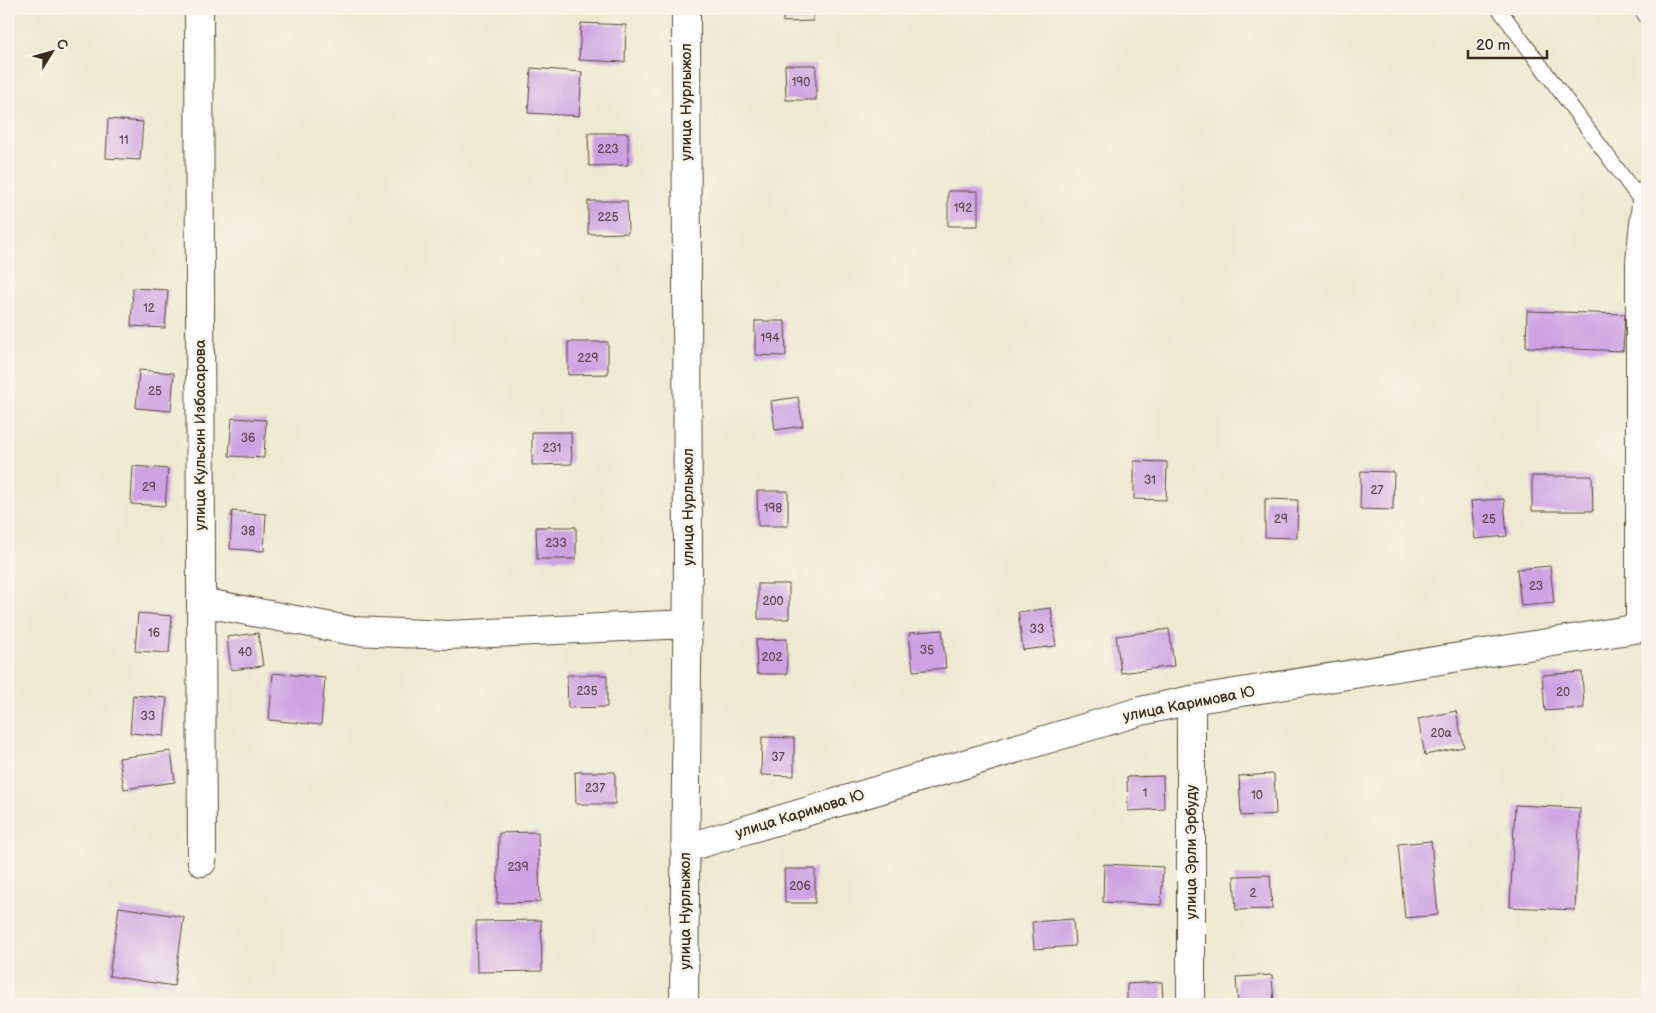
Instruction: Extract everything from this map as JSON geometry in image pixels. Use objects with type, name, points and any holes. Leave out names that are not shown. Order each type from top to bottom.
[{"type":"street","name":"улица Кульсин Избасарова","points":[[199,9],[202,862]]},
{"type":"street","name":"улица Нурлыжол","points":[[684,1004],[688,624],[686,9]]},
{"type":"street","points":[[1644,628],[1640,262],[1646,200]]},
{"type":"street","points":[[201,602],[353,631],[448,635],[688,624]]},
{"type":"street","name":"улица Каримова Ю","points":[[686,848],[1132,714],[1191,700],[1644,628]]},
{"type":"street","name":"улица Эрли Эрбуду","points":[[1191,700],[1191,1004]]},
{"type":"lane","points":[[1499,9],[1646,200]]},
{"type":"lane","points":[[1641,9],[1647,18]]},
{"type":"building","points":[[783,9],[813,9],[813,21],[783,22]]},
{"type":"building","points":[[581,23],[626,25],[625,62],[579,60]]},
{"type":"building","points":[[785,65],[816,65],[816,100],[786,100]]},
{"type":"building","points":[[531,68],[582,72],[579,116],[528,113]]},
{"type":"building","points":[[108,119],[143,122],[140,160],[106,158]]},
{"type":"building","points":[[588,133],[628,133],[628,165],[589,166]]},
{"type":"building","points":[[948,191],[978,191],[978,226],[948,226]]},
{"type":"building","points":[[588,201],[627,201],[628,233],[588,234]]},
{"type":"building","points":[[133,288],[168,290],[165,328],[131,326]]},
{"type":"building","points":[[1527,311],[1625,314],[1623,351],[1526,347]]},
{"type":"building","points":[[755,321],[785,321],[786,356],[755,355]]},
{"type":"building","points":[[568,342],[608,342],[608,374],[568,375]]},
{"type":"building","points":[[139,370],[174,373],[171,411],[136,408]]},
{"type":"building","points":[[798,397],[803,426],[775,430],[771,401]]},
{"type":"building","points":[[232,418],[266,420],[264,458],[229,456]]},
{"type":"building","points":[[532,432],[571,432],[572,464],[532,465]]},
{"type":"building","points":[[1134,461],[1167,462],[1166,500],[1134,499]]},
{"type":"building","points":[[133,466],[168,469],[165,506],[131,504]]},
{"type":"building","points":[[1361,471],[1394,472],[1393,510],[1360,509]]},
{"type":"building","points":[[1532,476],[1592,476],[1593,511],[1532,511]]},
{"type":"building","points":[[757,491],[788,491],[788,526],[758,526]]},
{"type":"building","points":[[1265,499],[1298,500],[1297,538],[1265,537]]},
{"type":"building","points":[[1504,499],[1507,536],[1475,539],[1471,501]]},
{"type":"building","points":[[232,511],[266,514],[264,551],[230,549]]},
{"type":"building","points":[[536,527],[576,527],[576,559],[537,559]]},
{"type":"building","points":[[1550,566],[1554,603],[1521,606],[1517,569]]},
{"type":"building","points":[[758,584],[789,584],[789,619],[758,619]]},
{"type":"building","points":[[1051,608],[1056,646],[1023,650],[1018,612]]},
{"type":"building","points":[[138,613],[172,616],[169,653],[135,651]]},
{"type":"building","points":[[1169,629],[1174,666],[1121,673],[1116,636]]},
{"type":"building","points":[[942,630],[946,668],[913,671],[909,633]]},
{"type":"building","points":[[258,633],[263,666],[231,670],[227,637]]},
{"type":"building","points":[[787,639],[787,674],[757,674],[756,640]]},
{"type":"building","points":[[1582,672],[1584,708],[1545,711],[1542,675]]},
{"type":"building","points":[[273,673],[325,678],[321,725],[269,720]]},
{"type":"building","points":[[567,675],[607,675],[607,707],[568,708]]},
{"type":"building","points":[[133,695],[167,698],[164,736],[130,733]]},
{"type":"building","points":[[1456,711],[1464,747],[1425,755],[1418,719]]},
{"type":"building","points":[[762,737],[794,738],[794,776],[761,775]]},
{"type":"building","points":[[171,751],[175,782],[124,789],[119,758]]},
{"type":"building","points":[[575,772],[615,772],[615,804],[576,804]]},
{"type":"building","points":[[1274,774],[1276,814],[1241,816],[1239,776]]},
{"type":"building","points":[[1163,776],[1164,809],[1128,811],[1127,777]]},
{"type":"building","points":[[1515,805],[1580,808],[1575,910],[1510,907]]},
{"type":"building","points":[[538,832],[540,902],[497,903],[499,833]]},
{"type":"building","points":[[1431,841],[1438,915],[1405,918],[1398,844]]},
{"type":"building","points":[[1104,864],[1163,867],[1161,905],[1103,902]]},
{"type":"building","points":[[784,869],[815,869],[815,903],[785,903]]},
{"type":"building","points":[[1270,875],[1272,909],[1236,910],[1234,876]]},
{"type":"building","points":[[119,907],[184,917],[174,986],[109,976]]},
{"type":"building","points":[[1073,919],[1075,946],[1034,949],[1032,922]]},
{"type":"building","points":[[541,920],[542,971],[477,972],[476,921]]},
{"type":"building","points":[[1272,975],[1274,1004],[1238,1004],[1236,977]]},
{"type":"building","points":[[1162,982],[1163,1004],[1127,1004],[1127,984]]}]
